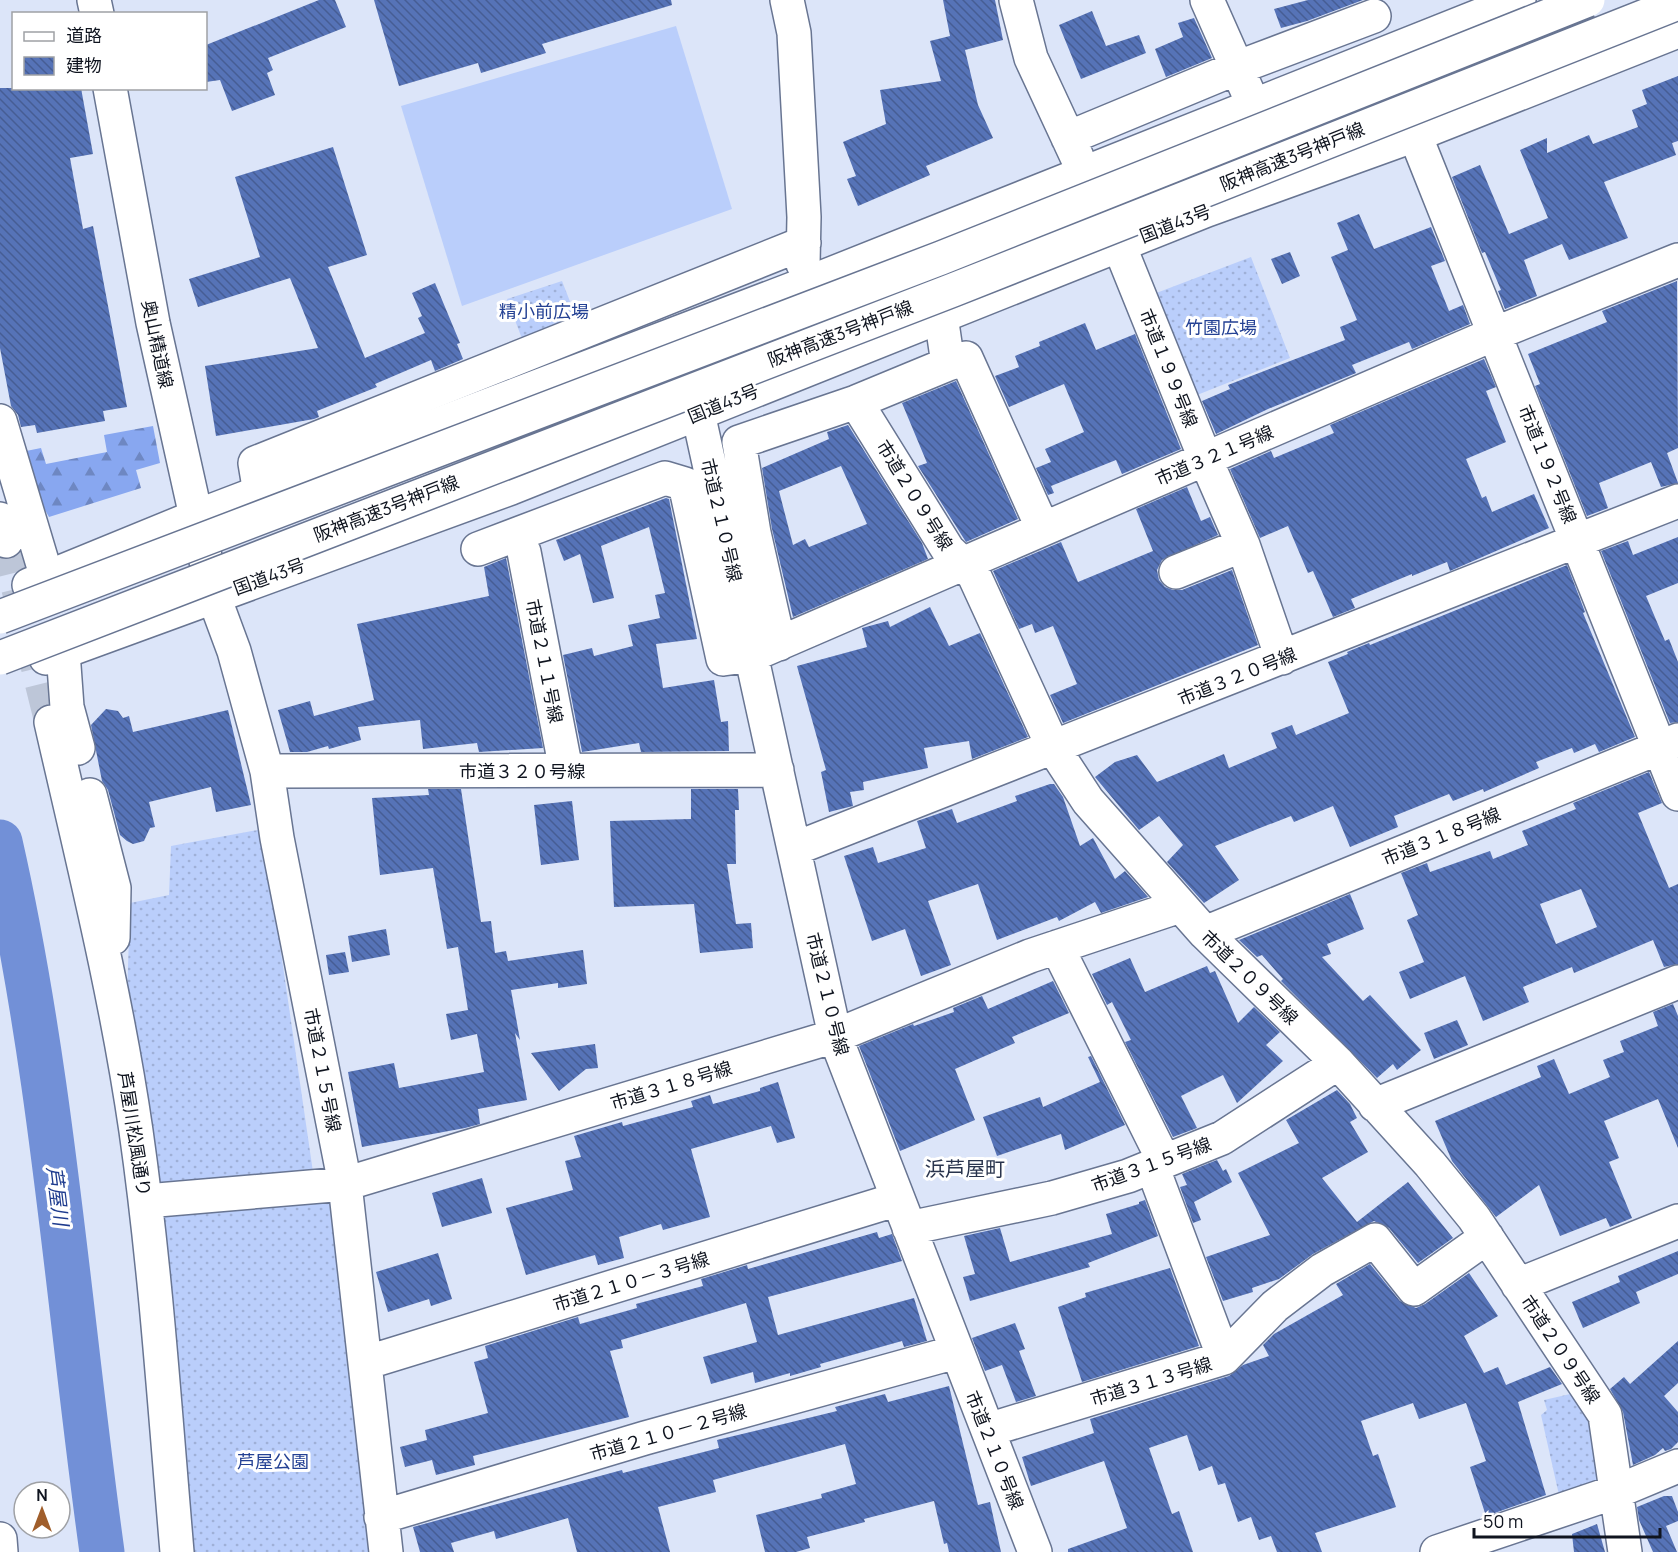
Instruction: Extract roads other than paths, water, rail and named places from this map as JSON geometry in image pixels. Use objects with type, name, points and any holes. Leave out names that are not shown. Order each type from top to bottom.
[{"type":"main road","points":[[787,0],[794,33],[804,243],[803,285]]},
{"type":"main road","points":[[1016,0],[1031,58],[1084,172]]},
{"type":"main road","points":[[1207,0],[1239,67],[1254,106]]},
{"type":"main road","points":[[0,421],[25,587],[195,517],[803,285],[1519,0]]},
{"type":"main road","name":"阪神高速3号神戸線","points":[[0,617],[930,262],[1588,0]]},
{"type":"main road","name":"阪神高速3号神戸線","points":[[0,658],[965,285],[1678,3]]},
{"type":"main road","points":[[1068,138],[1239,67],[1372,8],[1385,55]]},
{"type":"main road","name":"国道43号","points":[[0,676],[512,488],[1207,210],[1416,135],[1678,31]]},
{"type":"main road","name":"奥山精道線","points":[[110,90],[153,323],[214,597]]},
{"type":"main road","name":"市道１９２号線","points":[[1416,135],[1579,541],[1669,743],[1678,794]]},
{"type":"main road","points":[[260,493],[255,463],[804,243]]},
{"type":"main road","name":"市道１９９号線","points":[[1119,245],[1204,459],[1243,545],[1282,658]]},
{"type":"main road","name":"市道３２１号線","points":[[478,549],[665,478],[685,484],[723,659],[766,650],[1494,334],[1678,260]]},
{"type":"main road","points":[[941,316],[948,364]]},
{"type":"main road","points":[[741,538],[739,442],[856,402],[966,358],[1043,529]]},
{"type":"main road","name":"市道２０９号線","points":[[856,402],[948,550],[974,575],[1054,749],[1088,801],[1204,933],[1338,1063],[1430,1164],[1487,1237],[1605,1415],[1618,1491],[1625,1552]]},
{"type":"main road","name":"市道２１０号線","points":[[698,413],[741,538],[766,650],[777,770],[835,1036],[1035,1552]]},
{"type":"main road","name":"市道３２０号線","points":[[794,849],[1054,749],[1678,501]]},
{"type":"main road","points":[[1176,572],[1243,545]]},
{"type":"main road","name":"市道２１１号線","points":[[524,552],[566,770]]},
{"type":"main road","name":"市道２１５号線","points":[[214,597],[234,651],[267,771],[277,838],[345,1184],[386,1552]]},
{"type":"main road","points":[[55,655],[114,888],[113,992]]},
{"type":"main road","name":"芦屋川松風通り","points":[[51,722],[113,992],[146,1201],[177,1552]]},
{"type":"main road","name":"市道３１８号線","points":[[1204,933],[1669,743]]},
{"type":"main road","name":"市道３２０号線","points":[[267,771],[777,770]]},
{"type":"main road","name":"市道３１８号線","points":[[146,1201],[345,1184],[835,1036],[1057,947],[1180,906]]},
{"type":"main road","points":[[1057,947],[1158,1164],[1224,1358]]},
{"type":"main road","points":[[1375,1105],[1678,982]]},
{"type":"main road","name":"市道３１５号線","points":[[904,1214],[1052,1198],[1128,1176],[1222,1138],[1338,1063]]},
{"type":"main road","name":"市道２１０－３号線","points":[[364,1363],[904,1214]]},
{"type":"main road","points":[[1518,1285],[1678,1221]]},
{"type":"main road","name":"市道３１３号線","points":[[988,1430],[1224,1358],[1275,1306],[1322,1270],[1375,1240],[1414,1289],[1487,1237]]},
{"type":"main road","name":"市道２１０－２号線","points":[[381,1517],[645,1438],[956,1352]]},
{"type":"main road","points":[[1437,1552],[1618,1491],[1678,1466]]},
{"type":"main road","points":[[0,1539],[1,1552]]},
{"type":"waterway","name":"芦屋川","points":[[0,842],[34,1018],[47,1107],[102,1552]]},
{"type":"tunnel","points":[[6,541],[51,722]]},
{"type":"district","name":"浜芦屋町","points":[[965,1168]]},
{"type":"park label","name":"精小前広場","points":[[544,311]]},
{"type":"park label","name":"竹園広場","points":[[1221,327]]},
{"type":"park label","name":"芦屋公園","points":[[273,1461]]}]
